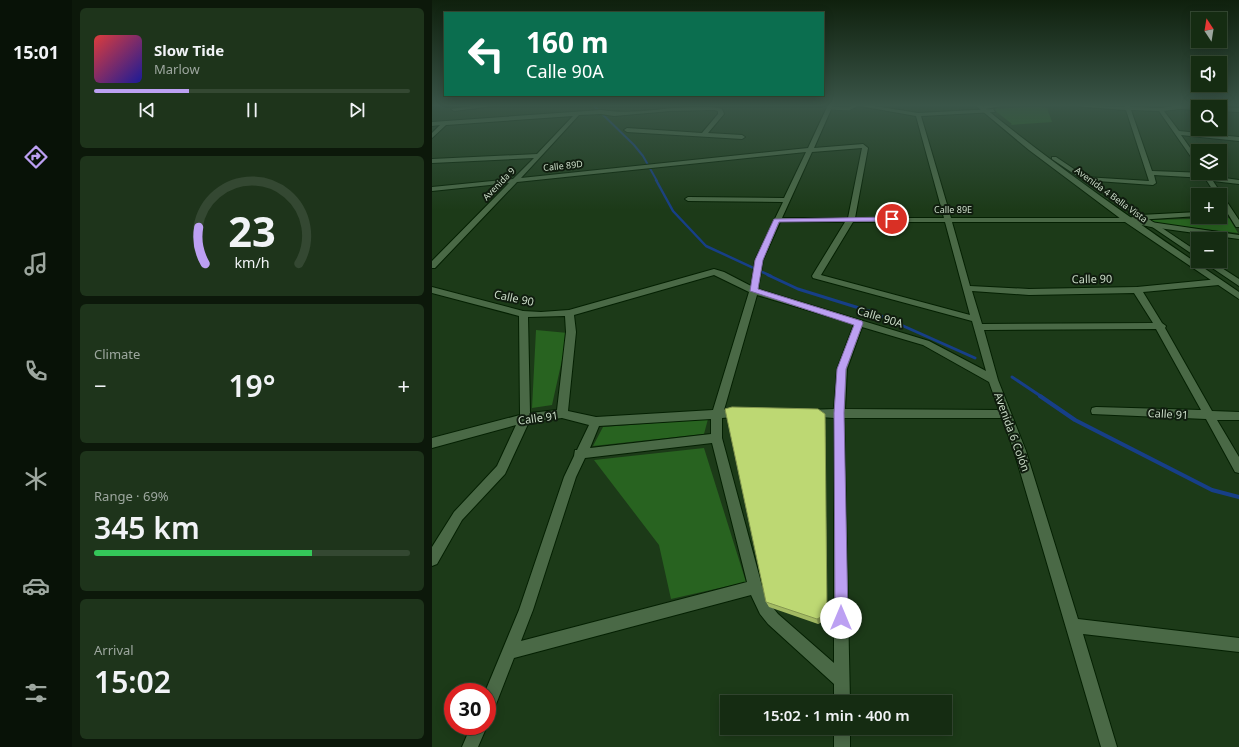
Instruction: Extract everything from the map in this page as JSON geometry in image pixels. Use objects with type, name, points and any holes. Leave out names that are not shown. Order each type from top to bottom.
[{"type":"street","name":"Avenida 9","points":[[432,266],[554,140]]},
{"type":"street","points":[[815,140],[759,260],[754,286],[717,414],[716,438],[755,587],[766,609],[773,619],[842,682]]},
{"type":"street","name":"Avenida 6 Colón","points":[[925,140],[993,380],[1020,451],[1109,747]]},
{"type":"street","name":"Avenida 4 Bella Vista","points":[[1020,140],[1030,149],[1128,220],[1239,296]]},
{"type":"street","name":"Avenida 4 Bella Vista","points":[[1028,140],[1191,251]]},
{"type":"street","points":[[1085,179],[1153,183],[1138,140]]},
{"type":"street","points":[[1183,140],[1191,152]]},
{"type":"street","name":"Calle 89D","points":[[432,189],[810,150],[863,146],[865,148],[851,220]]},
{"type":"street","points":[[432,161],[539,156]]},
{"type":"street","points":[[1151,176],[1191,176]]},
{"type":"street","points":[[1227,180],[1239,182]]},
{"type":"street","points":[[688,199],[786,200]]},
{"type":"street","points":[[1227,207],[1239,225]]},
{"type":"street","points":[[1227,213],[1239,214]]},
{"type":"street","points":[[1128,220],[1140,217],[1191,214]]},
{"type":"street","name":"Calle 89E","points":[[777,220],[1128,220]]},
{"type":"street","points":[[851,220],[816,276],[977,323],[1161,326]]},
{"type":"street","points":[[1128,220],[1151,225],[1239,237]]},
{"type":"street","points":[[1217,268],[1239,282]]},
{"type":"street","name":"Calle 90A","points":[[591,306],[714,272],[859,323],[926,343],[993,380]]},
{"type":"street","name":"Calle 90","points":[[966,288],[1029,292],[1138,290],[1219,282]]},
{"type":"street","name":"Calle 90","points":[[432,290],[523,314],[541,315],[569,313],[591,306]]},
{"type":"street","points":[[1138,290],[1161,326],[1208,416],[1239,468]]},
{"type":"street","points":[[562,414],[571,332],[569,313]]},
{"type":"street","points":[[432,559],[458,516],[501,470],[525,418],[523,314]]},
{"type":"street","points":[[842,695],[839,413],[842,369],[859,323]]},
{"type":"street","name":"Calle 91","points":[[1096,410],[1208,416],[1239,416]]},
{"type":"street","name":"Calle 91","points":[[432,443],[525,418],[562,414],[596,422],[748,413]]},
{"type":"street","points":[[801,413],[1006,414]]},
{"type":"street","points":[[496,684],[526,610],[579,454],[596,422]]},
{"type":"street","points":[[579,454],[716,438]]},
{"type":"street","points":[[509,652],[755,587]]},
{"type":"street","points":[[1073,626],[1239,645]]},
{"type":"street","points":[[470,747],[475,735]]},
{"type":"street","points":[[842,735],[842,747]]},
{"type":"green space","points":[[1227,218],[1229,218],[1238,233],[1153,223],[1152,220],[1191,219],[1191,224],[1227,224]]},
{"type":"green space","points":[[536,330],[568,333],[552,405],[532,408]]},
{"type":"green space","points":[[708,419],[704,434],[593,446],[603,427]]},
{"type":"green space","points":[[704,448],[746,582],[671,599],[659,545],[594,460]]},
{"type":"building","points":[[732,407],[818,409],[825,414],[827,614],[817,619],[766,602],[725,409]]},
{"type":"waterway","points":[[629,140],[643,156],[657,181]]},
{"type":"waterway","points":[[656,180],[673,211],[706,246],[771,276]]},
{"type":"waterway","points":[[768,275],[798,289],[872,312],[975,358]]},
{"type":"waterway","points":[[1012,377],[1042,397]]},
{"type":"waterway","points":[[1040,396],[1075,420],[1212,490],[1239,497]]},
{"type":"route","points":[[841,618],[839,413],[842,369],[859,323],[754,291],[759,260],[777,220],[892,219]]}]
